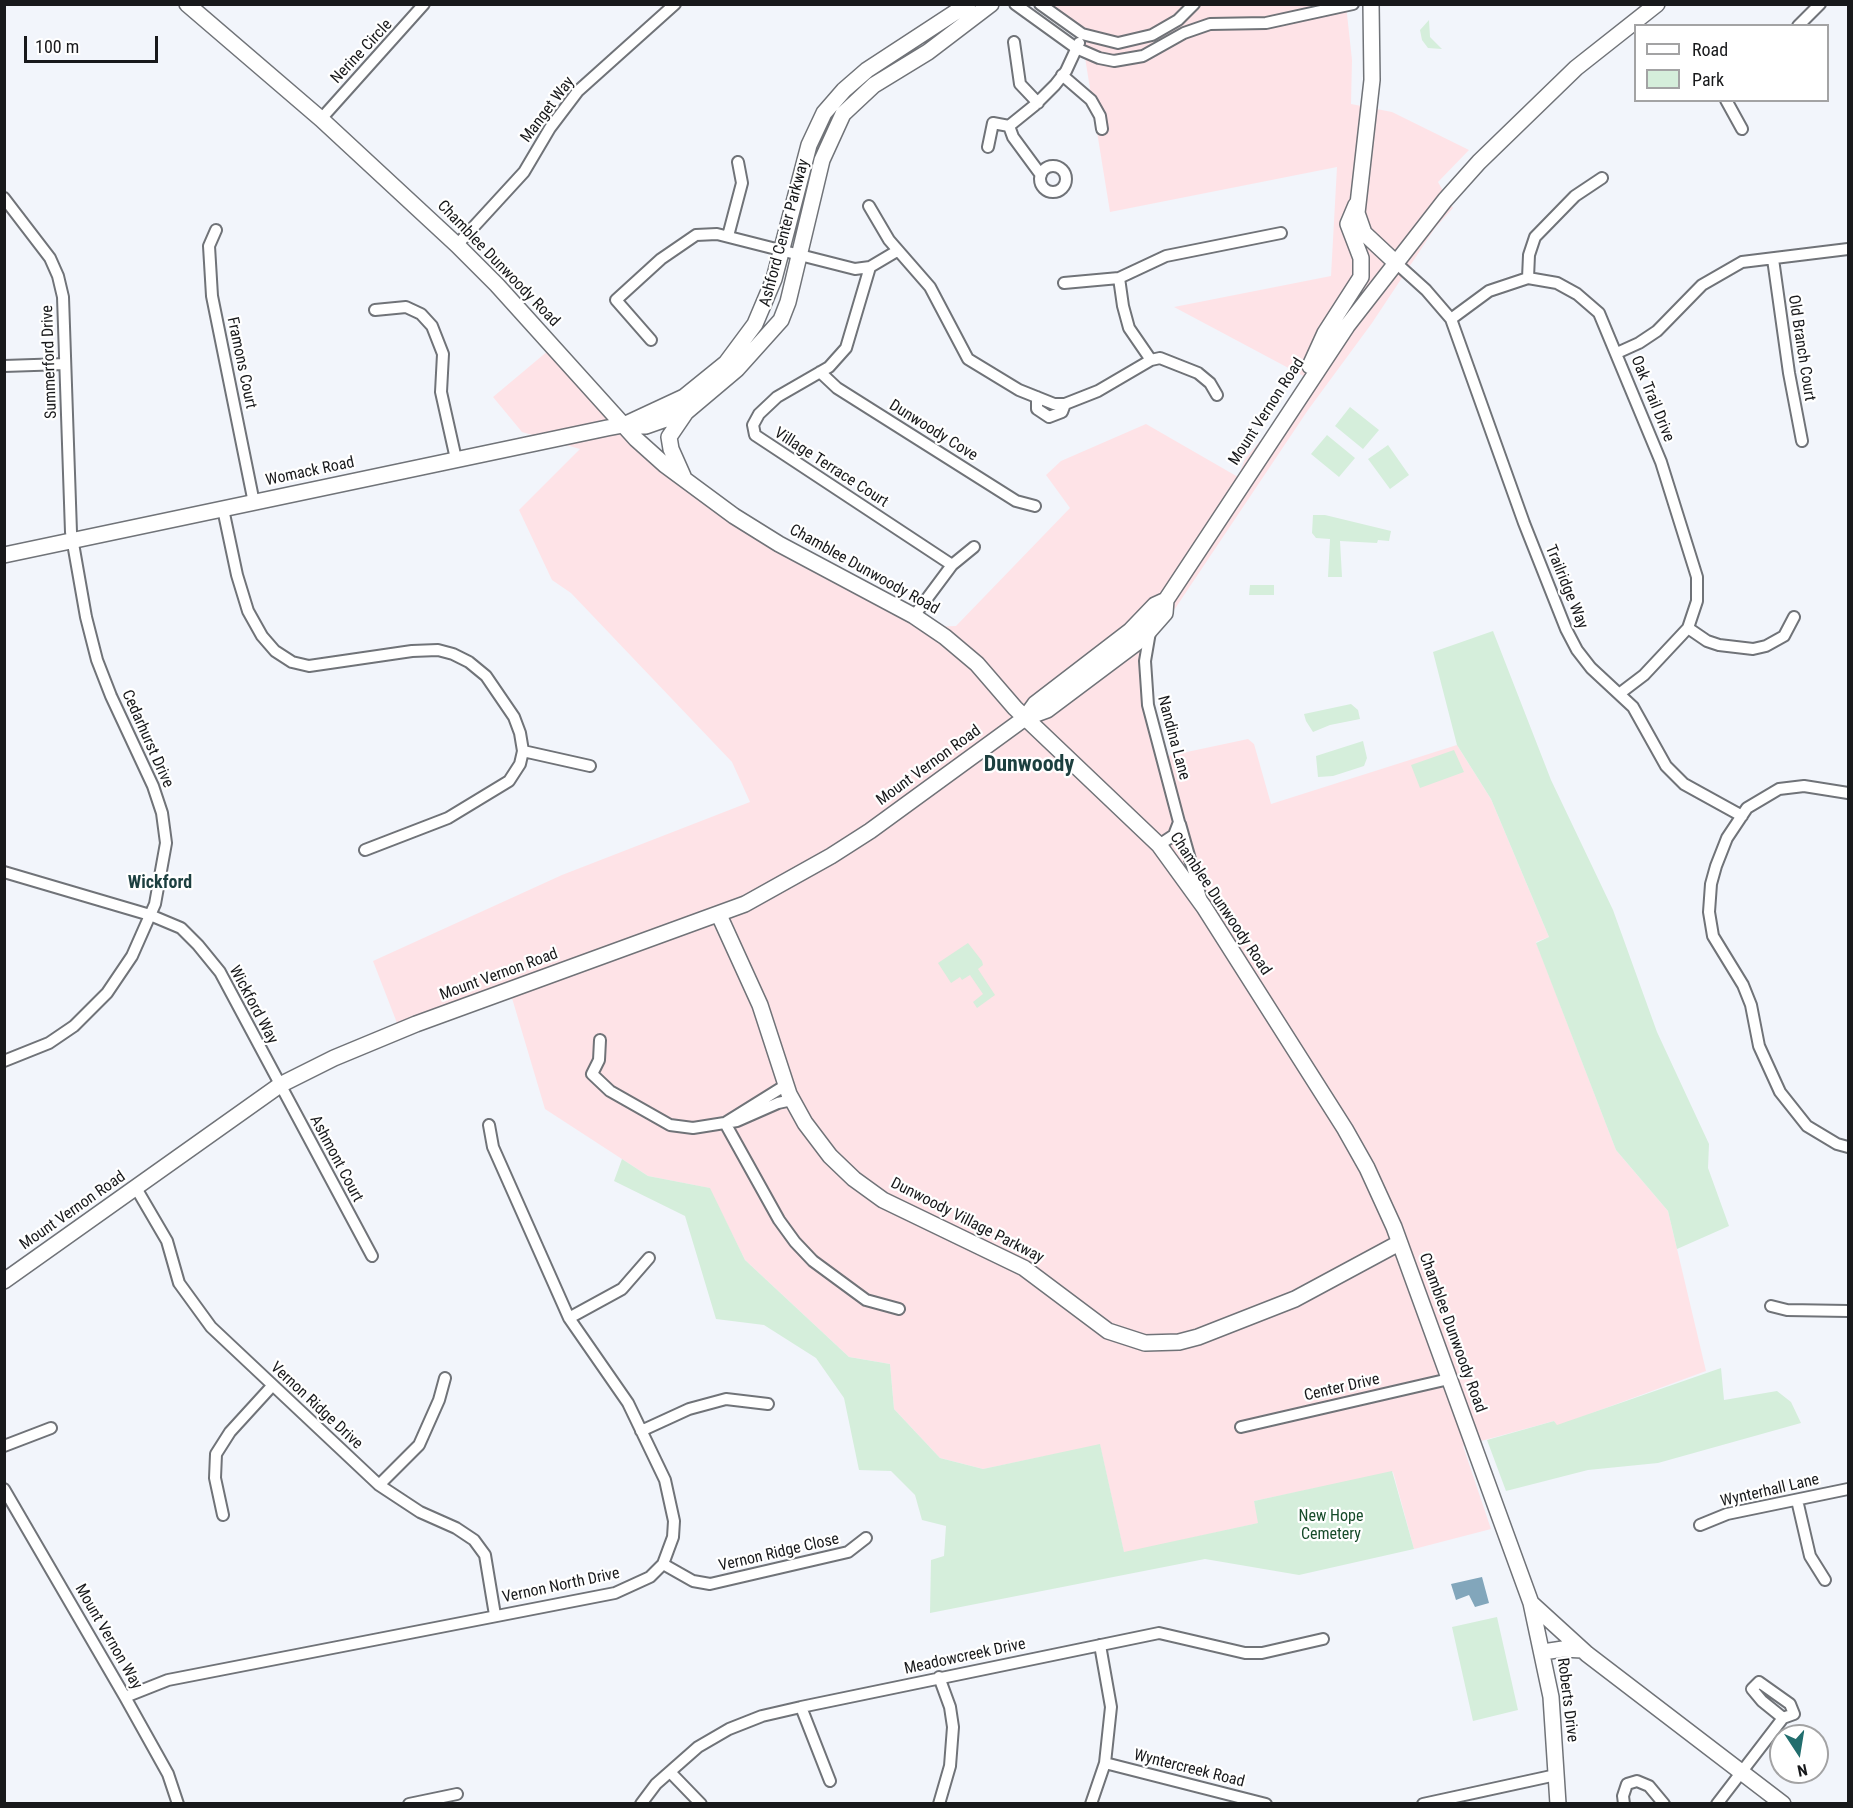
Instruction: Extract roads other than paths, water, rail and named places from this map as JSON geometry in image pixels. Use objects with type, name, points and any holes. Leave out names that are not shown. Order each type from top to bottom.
[{"type":"street","name":"Chamblee Dunwoody Road","points":[[187,4],[321,119],[457,245],[497,285],[623,425],[707,498],[779,544],[914,616],[967,654],[1025,718],[1160,845],[1204,907],[1345,1129],[1370,1174],[1399,1243],[1531,1603],[1582,1650],[1783,1803]]},
{"type":"street","name":"Nerine Circle","points":[[321,119],[424,4]]},
{"type":"street","name":"Manget Way","points":[[457,245],[524,172],[550,128],[578,91],[675,4]]},
{"type":"street","name":"Ashford Center Parkway","points":[[623,425],[684,397],[726,363],[755,324],[774,279],[809,145],[824,113],[844,90],[867,70],[968,4]]},
{"type":"street","name":"Ashford Center Parkway","points":[[623,425],[646,426],[686,412],[736,369],[781,320],[822,160],[843,114],[874,85],[928,52],[992,4]]},
{"type":"street","points":[[1014,4],[1076,48],[1099,58],[1123,61],[1143,56],[1184,33],[1210,24],[1266,23],[1353,4]]},
{"type":"street","points":[[1040,4],[1082,34],[1110,42],[1135,41],[1166,28],[1194,4]]},
{"type":"street","points":[[1371,4],[1372,80],[1357,213],[1361,228],[1426,290],[1451,319]]},
{"type":"street","name":"Mount Vernon Road","points":[[4,1281],[136,1188],[278,1081],[416,1024],[745,904],[831,856],[1025,718],[1035,704],[1130,631],[1155,605],[1166,600],[1305,386],[1395,262],[1479,162],[1576,68],[1657,4]]},
{"type":"street","points":[[1800,24],[1816,6]]},
{"type":"street","points":[[988,147],[993,123],[1009,126],[1038,103],[1062,75],[1082,34]]},
{"type":"street","points":[[1014,42],[1020,84],[1038,103]]},
{"type":"street","points":[[1062,75],[1091,100],[1100,116],[1102,129]]},
{"type":"street","points":[[1727,102],[1742,129]]},
{"type":"street","points":[[1009,126],[1013,137],[1041,175]]},
{"type":"street","points":[[728,236],[742,183],[738,162]]},
{"type":"street","points":[[1528,278],[1529,255],[1535,237],[1575,196],[1602,178]]},
{"type":"street","name":"Summerford Drive","points":[[4,198],[50,258],[58,276],[63,297],[72,542]]},
{"type":"street","points":[[1305,386],[1311,364],[1325,333],[1360,277],[1360,258],[1348,224],[1358,202]]},
{"type":"street","points":[[869,206],[897,251],[930,287],[968,359],[1019,390],[1054,404],[1065,404],[1098,391],[1151,360],[1160,358],[1198,373],[1210,383],[1217,395]]},
{"type":"street","name":"Framons Court","points":[[216,230],[209,246],[212,296],[254,503]]},
{"type":"street","points":[[1064,283],[1119,278],[1166,256],[1281,233]]},
{"type":"street","points":[[651,340],[616,300],[687,239],[707,234],[728,236],[855,269],[870,267],[897,251]]},
{"type":"street","points":[[1617,353],[1639,344],[1657,331],[1702,285],[1742,262],[1848,249]]},
{"type":"street","name":"Old Branch Court","points":[[1773,259],[1802,441]]},
{"type":"street","name":"Village Terrace Court","points":[[870,267],[846,348],[820,372],[777,397],[759,414],[753,425],[755,435],[952,565]]},
{"type":"street","points":[[1119,278],[1129,328],[1151,360]]},
{"type":"street","name":"Oak Trail Drive","points":[[1451,319],[1489,291],[1528,278],[1557,283],[1577,294],[1599,313],[1617,353],[1661,462],[1696,577],[1697,601],[1688,628],[1644,675],[1619,694]]},
{"type":"street","points":[[375,310],[406,307],[421,314],[432,326],[444,354],[441,392],[456,459]]},
{"type":"street","name":"Trailridge Way","points":[[1451,319],[1566,629],[1590,668],[1619,694],[1640,718],[1666,766],[1684,784],[1742,816]]},
{"type":"street","points":[[4,366],[64,364]]},
{"type":"street","name":"Dunwoody Cove","points":[[820,372],[837,387],[1016,501],[1035,506]]},
{"type":"street","points":[[684,478],[671,449],[669,437],[686,412]]},
{"type":"street","name":"Womack Road","points":[[4,555],[623,425]]},
{"type":"street","points":[[223,509],[237,575],[248,611],[262,636],[275,651],[292,662],[309,666],[412,651],[438,650],[453,654],[469,662],[486,675],[502,697],[520,733],[523,751],[520,764],[509,781],[490,795],[448,818],[365,850]]},
{"type":"street","name":"Cedarhurst Drive","points":[[4,1061],[49,1043],[74,1026],[107,993],[132,956],[155,904],[164,861],[162,813],[153,786],[97,660],[72,542]]},
{"type":"street","points":[[914,616],[952,565],[974,548]]},
{"type":"street","points":[[1025,718],[1047,710],[1150,632],[1165,613],[1166,600]]},
{"type":"street","points":[[1688,628],[1707,641],[1719,645],[1753,649],[1766,646],[1784,636],[1794,617]]},
{"type":"street","name":"Nandina Lane","points":[[1150,632],[1145,661],[1148,705],[1204,907]]},
{"type":"street","points":[[1123,653],[1135,654],[1145,661]]},
{"type":"street","points":[[523,751],[590,766]]},
{"type":"street","points":[[1848,794],[1804,786],[1779,789],[1747,808],[1727,838],[1711,885],[1709,912],[1713,936],[1743,985],[1751,1005],[1759,1046],[1780,1092],[1807,1126],[1838,1144],[1848,1147]]},
{"type":"street","points":[[1160,845],[1174,835],[1179,822]]},
{"type":"street","name":"Wickford Way","points":[[4,872],[150,915],[181,928],[220,972],[278,1081]]},
{"type":"street","name":"Dunwoody Village Parkway","points":[[719,915],[760,1005],[792,1100],[831,1156],[869,1190],[899,1209],[1036,1275],[1091,1321],[1114,1334],[1138,1341],[1179,1342],[1225,1328],[1295,1299],[1399,1243]]},
{"type":"street","points":[[600,1040],[599,1060],[592,1074],[610,1091],[670,1125],[693,1128],[737,1121],[778,1103],[792,1100]]},
{"type":"street","name":"Ashmont Court","points":[[278,1081],[372,1256]]},
{"type":"street","points":[[725,1123],[742,1110],[786,1085]]},
{"type":"street","points":[[725,1123],[779,1220],[795,1242],[813,1261],[866,1300],[899,1309]]},
{"type":"street","points":[[489,1125],[493,1147],[569,1318],[628,1403],[665,1480],[672,1502],[673,1537],[663,1564]]},
{"type":"street","name":"Vernon Ridge Drive","points":[[136,1188],[167,1241],[179,1283],[195,1309],[272,1386],[379,1485],[420,1512],[456,1528],[474,1540],[485,1555],[495,1615]]},
{"type":"street","points":[[569,1318],[622,1289],[649,1258]]},
{"type":"street","points":[[1771,1306],[1787,1310],[1848,1311]]},
{"type":"street","points":[[379,1485],[419,1444],[439,1400],[445,1378]]},
{"type":"street","name":"Center Drive","points":[[1242,1428],[1449,1379]]},
{"type":"street","points":[[223,1515],[215,1478],[216,1454],[230,1432],[272,1386]]},
{"type":"street","points":[[641,1431],[688,1408],[726,1399],[768,1404]]},
{"type":"street","points":[[4,1446],[51,1428]]},
{"type":"street","name":"Wynterhall Lane","points":[[1700,1526],[1727,1514],[1848,1489]]},
{"type":"street","name":"Mount Vernon Way","points":[[4,1490],[168,1774],[178,1803]]},
{"type":"street","points":[[1797,1500],[1810,1556],[1825,1580]]},
{"type":"street","name":"Vernon Ridge Close","points":[[663,1564],[693,1581],[710,1584],[848,1552],[866,1538]]},
{"type":"street","name":"Vernon North Drive","points":[[125,1697],[168,1680],[615,1593],[650,1576],[663,1564]]},
{"type":"street","name":"Roberts Drive","points":[[1531,1603],[1551,1697],[1558,1803]]},
{"type":"street","name":"Meadowcreek Drive","points":[[641,1803],[698,1747],[729,1729],[762,1716],[939,1677],[1159,1633],[1245,1653],[1262,1653],[1323,1639]]},
{"type":"street","points":[[1091,1803],[1105,1763],[1111,1707],[1100,1645]]},
{"type":"street","points":[[1543,1652],[1563,1649],[1582,1650]]},
{"type":"street","points":[[939,1677],[950,1707],[953,1727],[950,1766],[939,1803]]},
{"type":"street","points":[[801,1707],[830,1781]]},
{"type":"street","points":[[1717,1803],[1783,1719]]},
{"type":"street","name":"Wyntercreek Road","points":[[1105,1763],[1266,1803]]},
{"type":"street","points":[[670,1772],[701,1803]]},
{"type":"street","points":[[1423,1803],[1556,1775]]},
{"type":"street","points":[[1624,1803],[1623,1796],[1627,1784],[1637,1781],[1649,1786],[1664,1803]]},
{"type":"street","points":[[409,1803],[457,1794]]},
{"type":"water","points":[[1482,1577],[1489,1603],[1475,1607],[1469,1595],[1456,1600],[1451,1584]]},
{"type":"district","name":"Dunwoody","points":[[1029,765]]},
{"type":"district","name":"Wickford","points":[[160,883]]},
{"type":"park label","name":"New Hope Cemetery","points":[[1331,1526]]}]
